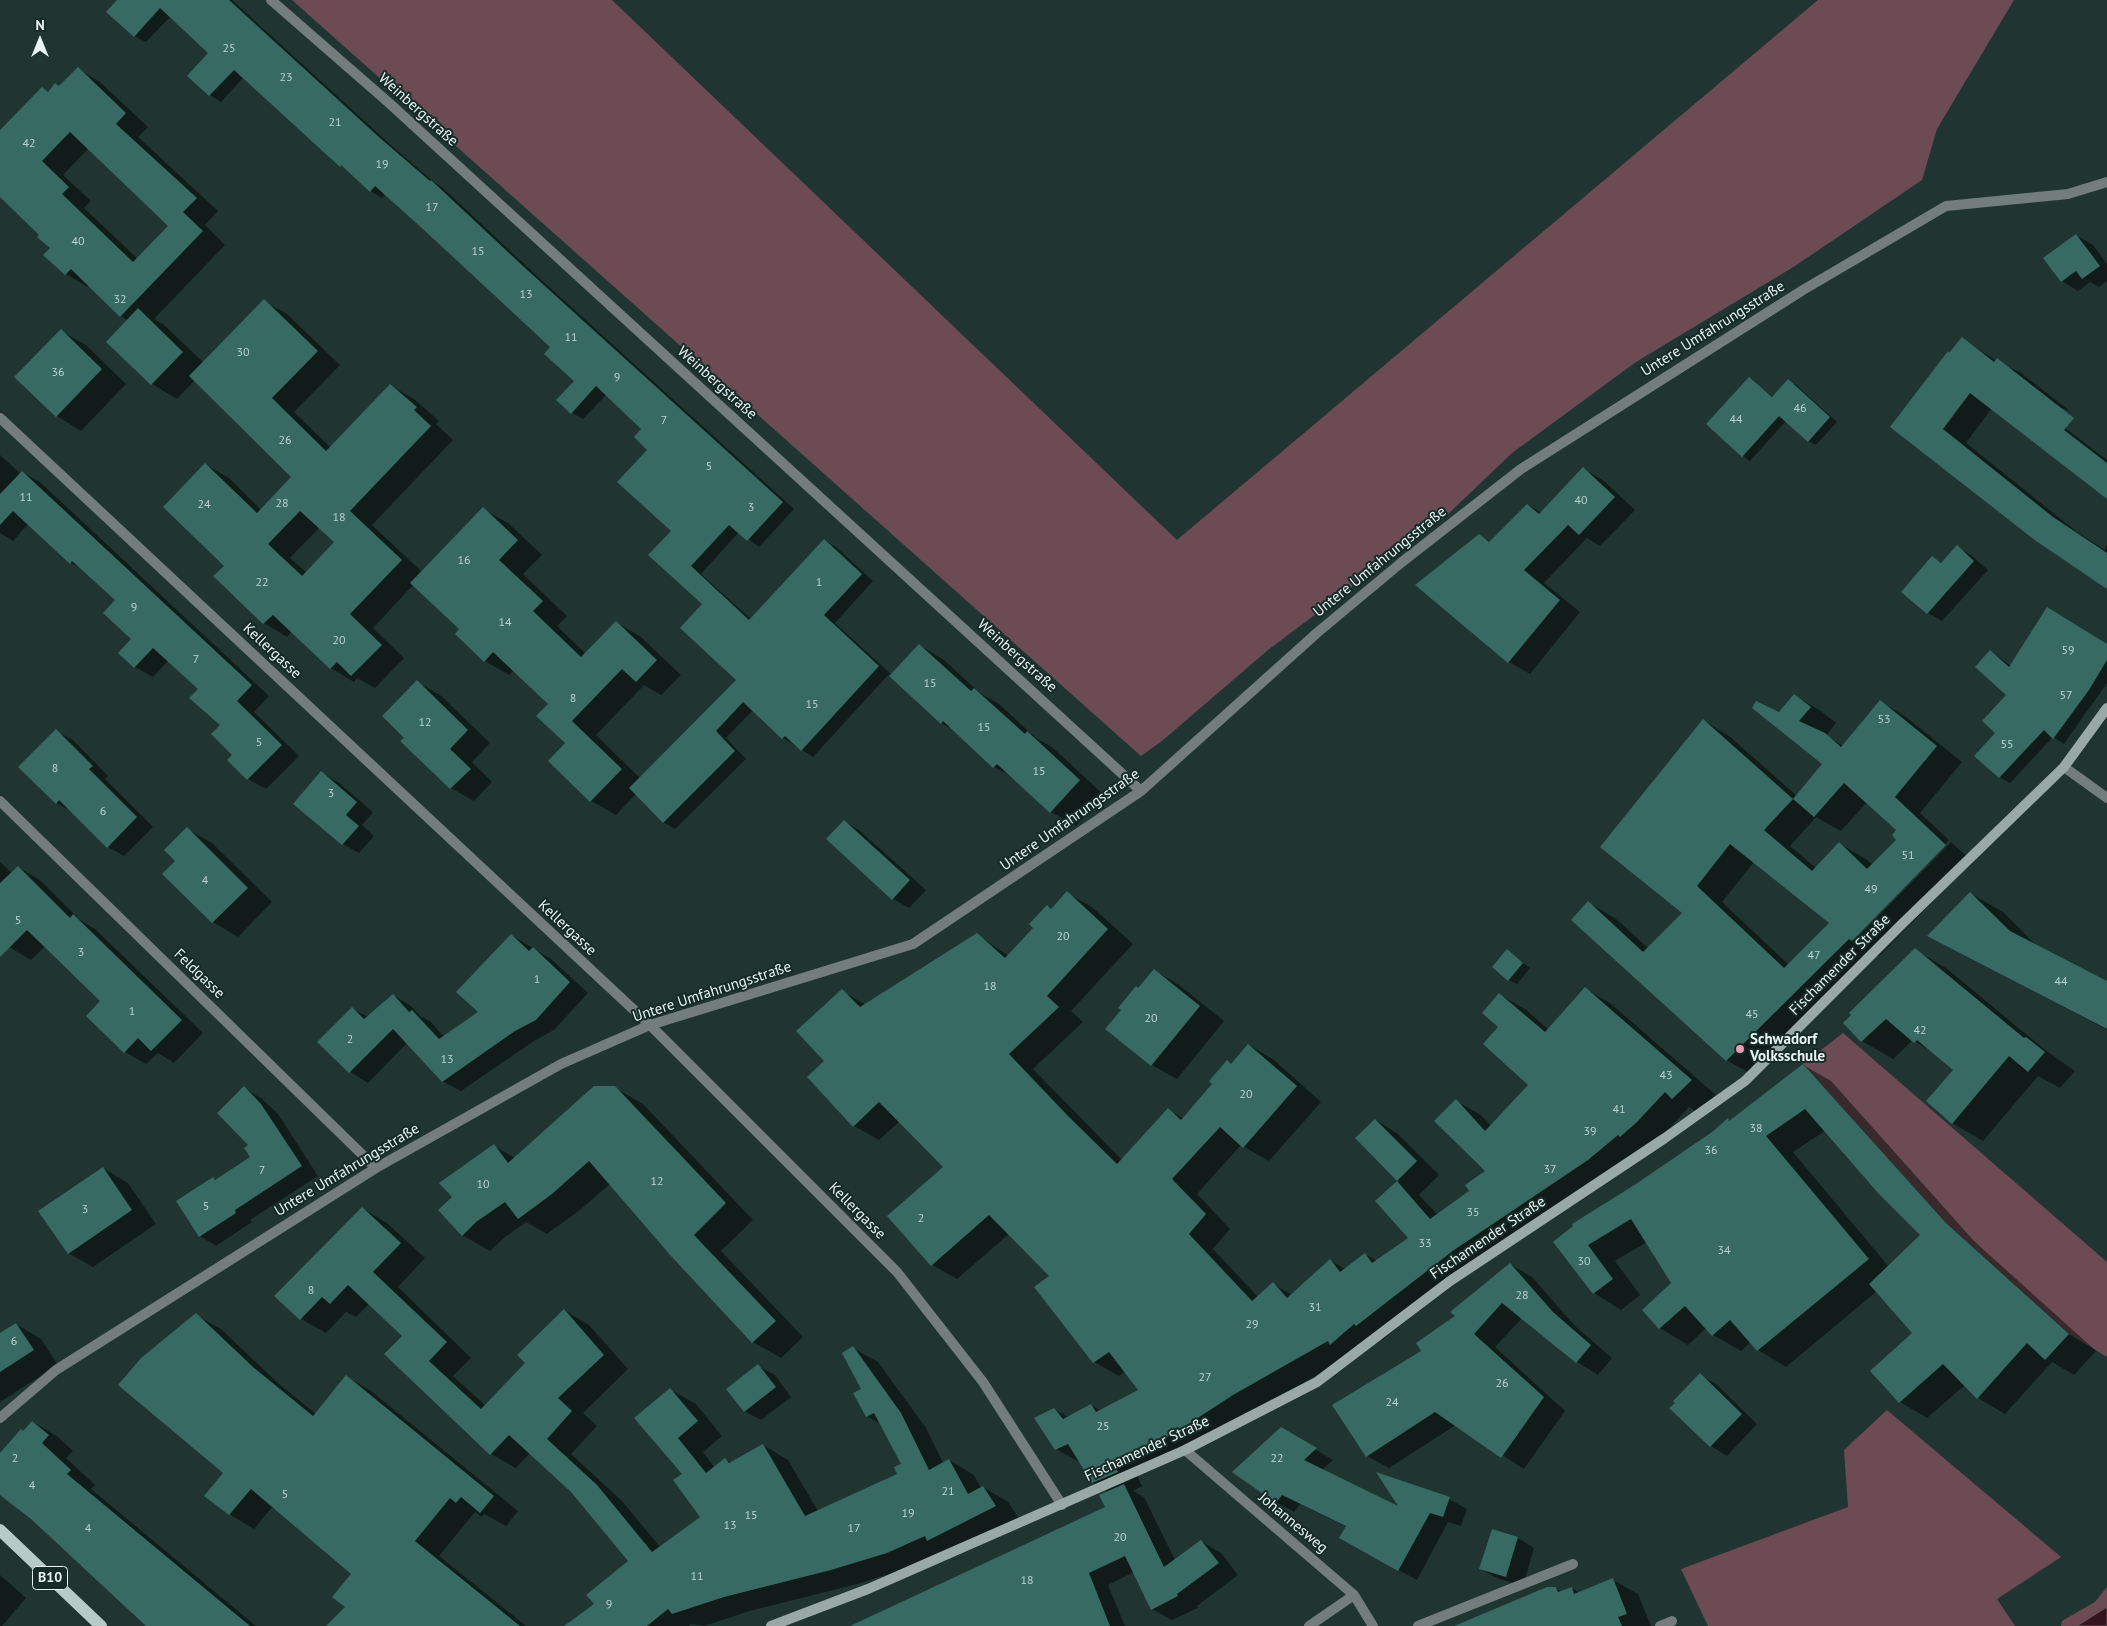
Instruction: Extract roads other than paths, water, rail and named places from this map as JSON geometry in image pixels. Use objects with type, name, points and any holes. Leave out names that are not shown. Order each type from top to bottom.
[{"type":"main road","name":"Fischamender Straße","points":[[771,1626],[868,1589],[1062,1505],[1184,1450],[1317,1382],[1450,1281],[1665,1138],[1745,1081],[1903,923],[2064,767],[2107,708]]},
{"type":"main road","name":"B10","points":[[0,1530],[101,1626]]},
{"type":"street","name":"Weinbergstraße","points":[[271,0],[402,116],[1142,790]]},
{"type":"street","name":"Untere Umfahrungsstraße","points":[[0,1418],[56,1370],[376,1168],[561,1064],[650,1025],[913,944],[1142,790],[1318,632],[1402,562],[1521,468],[1803,290],[1946,206],[2068,194],[2107,182]]},
{"type":"street","name":"Kellergasse","points":[[0,418],[650,1025],[897,1272],[983,1382],[1062,1505]]},
{"type":"street","points":[[2064,767],[2107,798]]},
{"type":"street","name":"Feldgasse","points":[[0,801],[376,1168]]},
{"type":"street","name":"Johannesweg","points":[[1184,1450],[1354,1595],[1373,1626]]},
{"type":"street","points":[[1418,1626],[1573,1564]]},
{"type":"street","points":[[1309,1626],[1354,1595]]},
{"type":"street","points":[[1660,1626],[1672,1621]]},
{"type":"place","name":"Schwadorf Volksschule","points":[[1740,1049]]}]
